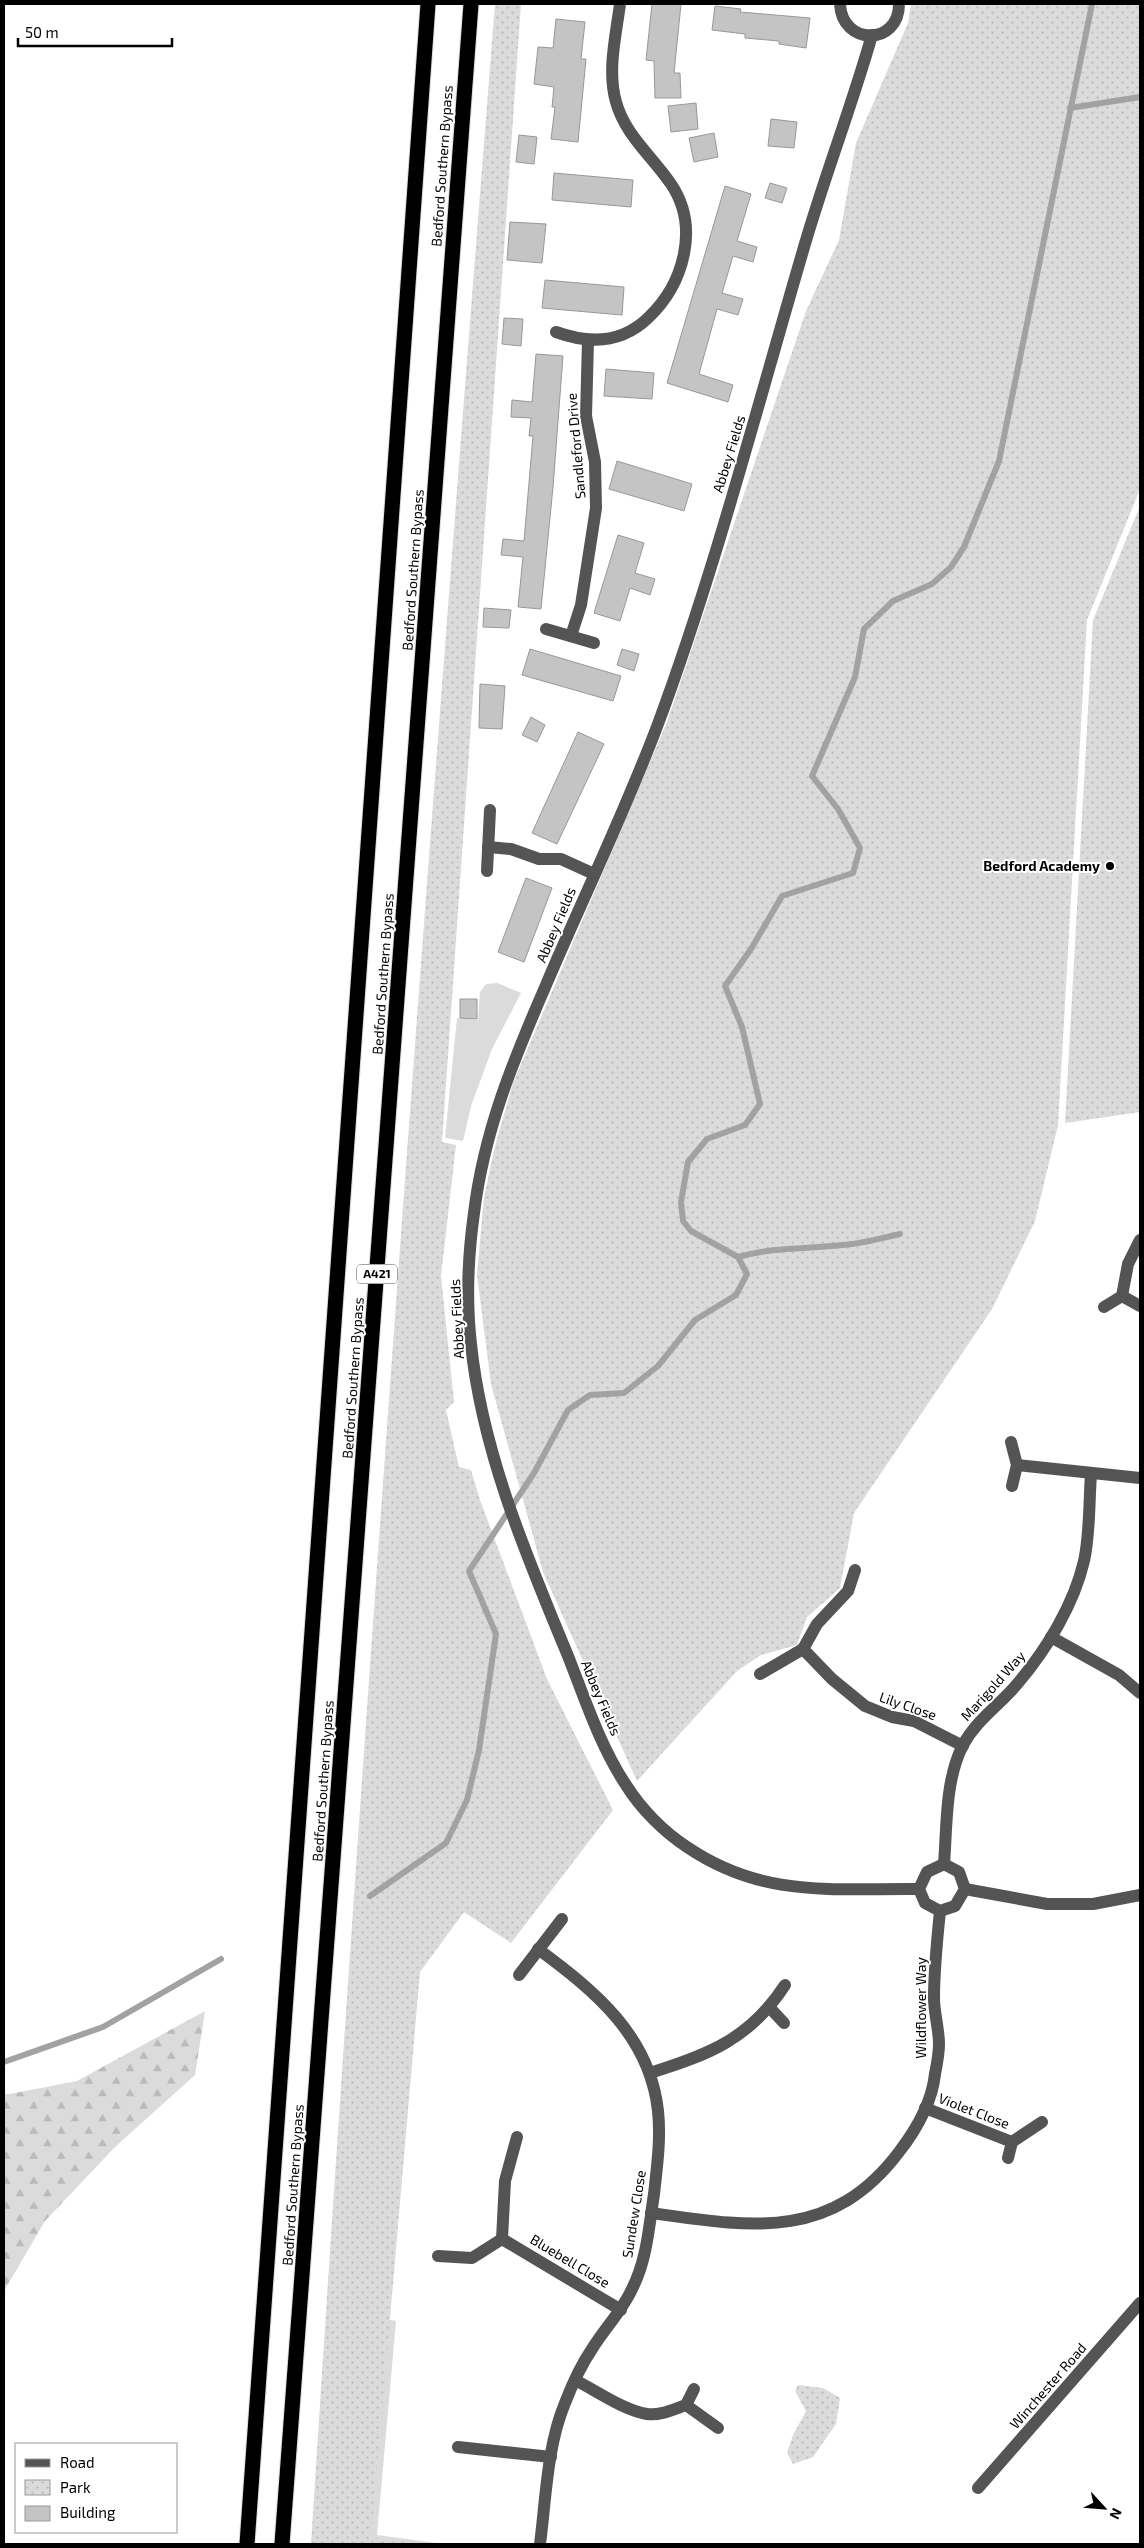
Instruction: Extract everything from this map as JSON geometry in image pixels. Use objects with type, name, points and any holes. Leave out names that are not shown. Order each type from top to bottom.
[{"type":"highway","name":"Bedford Southern Bypass","points":[[247,2544],[428,4]]},
{"type":"highway","name":"Bedford Southern Bypass","points":[[282,2544],[471,4]]},
{"type":"street","points":[[556,332],[588,341],[601,341],[621,334],[644,322],[669,296],[685,256],[686,234],[678,194],[624,124],[616,101],[612,72],[620,4]]},
{"type":"street","points":[[840,4],[840,13],[854,32],[872,35],[884,32],[895,22],[899,13],[899,4]]},
{"type":"street","name":"Abbey Fields","points":[[872,35],[858,87],[821,187],[769,374],[696,616],[628,800],[505,1080],[485,1144],[474,1212],[469,1278],[471,1344],[483,1410],[508,1505],[530,1565],[601,1737],[627,1786],[656,1822],[687,1847],[747,1876],[776,1885],[812,1890],[919,1889]]},
{"type":"street","name":"Sandleford Drive","points":[[571,636],[581,605],[596,508],[595,462],[586,416],[588,341]]},
{"type":"street","points":[[546,629],[594,643]]},
{"type":"street","points":[[488,871],[490,810]]},
{"type":"street","points":[[488,847],[511,848],[539,859],[561,859],[594,874]]},
{"type":"street","points":[[1104,1308],[1122,1296],[1128,1264],[1140,1240]]},
{"type":"street","points":[[1122,1296],[1140,1306]]},
{"type":"street","points":[[1011,1442],[1017,1466],[1012,1486]]},
{"type":"street","points":[[1017,1466],[1140,1478]]},
{"type":"street","name":"Marigold Way","points":[[944,1864],[950,1797],[963,1746],[980,1719],[1017,1685],[1031,1667],[1051,1637],[1071,1598],[1084,1560],[1091,1474]]},
{"type":"street","points":[[760,1674],[803,1649],[817,1624],[848,1591],[855,1570]]},
{"type":"street","points":[[1051,1637],[1119,1675],[1140,1693]]},
{"type":"street","name":"Lily Close","points":[[803,1649],[832,1679],[865,1706],[892,1717],[914,1721],[963,1746]]},
{"type":"street","points":[[944,1864],[959,1872],[965,1889],[954,1906],[940,1911],[925,1903],[919,1889],[927,1872],[944,1864]]},
{"type":"street","points":[[965,1889],[1047,1904],[1093,1904],[1140,1895]]},
{"type":"street","name":"Wildflower Way","points":[[651,2213],[718,2222],[763,2224],[797,2221],[828,2212],[852,2200],[881,2176],[910,2137],[925,2108],[935,2077],[939,2043],[934,2000],[940,1911]]},
{"type":"street","points":[[519,1974],[562,1919]]},
{"type":"street","name":"Sundew Close","points":[[538,1949],[576,1977],[609,2007],[632,2037],[650,2073],[658,2111],[658,2157],[644,2259],[633,2288],[621,2310],[592,2349],[564,2405],[551,2458],[540,2544]]},
{"type":"street","points":[[650,2073],[681,2064],[724,2046],[770,2008],[784,1985]]},
{"type":"street","points":[[770,2008],[784,2023]]},
{"type":"street","name":"Violet Close","points":[[925,2108],[1012,2142]]},
{"type":"street","name":"Violet Close","points":[[1008,2158],[1012,2142],[1042,2122]]},
{"type":"street","points":[[438,2256],[472,2258],[502,2239],[505,2181],[517,2137]]},
{"type":"street","name":"Bluebell Close","points":[[502,2239],[621,2310]]},
{"type":"street","name":"Winchester Road","points":[[978,2488],[1140,2303]]},
{"type":"street","points":[[576,2380],[629,2408],[648,2414],[665,2413],[686,2405],[694,2389]]},
{"type":"street","points":[[686,2405],[718,2428]]},
{"type":"street","points":[[458,2447],[551,2458]]},
{"type":"green space","points":[[495,4],[521,4],[442,1142],[456,1145],[441,1276],[454,1402],[446,1410],[459,1467],[471,1470],[480,1500],[547,1679],[613,1810],[511,1943],[464,1912],[420,1972],[371,2537],[425,2544],[311,2544],[398,1274]]},
{"type":"green space","points":[[911,4],[1140,4],[1140,489],[1087,620],[1058,1125],[1035,1221],[992,1309],[854,1513],[840,1588],[807,1617],[797,1645],[761,1655],[737,1671],[637,1781],[543,1572],[491,1384],[477,1275],[484,1197],[495,1146],[513,1083],[667,722],[806,311],[839,240],[856,143],[908,23]]},
{"type":"green space","name":"Bedford Academy","points":[[1140,506],[1140,1112],[1065,1123],[1093,620]]},
{"type":"green space","points":[[497,983],[521,993],[492,1049],[471,1106],[463,1141],[445,1138],[457,1018],[478,1020],[480,992],[486,984]]},
{"type":"green space","points":[[205,2011],[195,2075],[115,2147],[45,2221],[4,2291],[4,2094],[77,2081]]},
{"type":"green space","points":[[362,2314],[396,2321],[377,2535],[444,2544],[340,2544]]},
{"type":"green space","points":[[798,2385],[823,2388],[840,2398],[836,2424],[813,2457],[793,2464],[787,2453],[793,2435],[806,2411],[795,2391]]},
{"type":"building","points":[[652,4],[681,4],[674,73],[680,73],[681,98],[655,98],[654,61],[646,60]]},
{"type":"building","points":[[715,6],[741,9],[740,12],[810,18],[806,48],[779,44],[779,41],[745,38],[745,34],[712,30]]},
{"type":"building","points":[[556,19],[585,22],[581,59],[586,59],[578,142],[551,139],[555,107],[552,107],[554,87],[534,84],[538,47],[553,48]]},
{"type":"building","points":[[696,103],[698,129],[671,132],[668,106]]},
{"type":"building","points":[[771,119],[797,122],[794,148],[768,146]]},
{"type":"building","points":[[714,133],[718,157],[694,162],[689,138]]},
{"type":"building","points":[[519,135],[537,137],[534,164],[516,162]]},
{"type":"building","points":[[554,173],[633,180],[631,207],[552,200]]},
{"type":"building","points":[[770,183],[787,188],[782,203],[765,198]]},
{"type":"building","points":[[725,186],[751,194],[737,241],[757,247],[753,262],[733,256],[722,293],[743,299],[738,315],[717,309],[699,374],[733,385],[728,402],[667,383]]},
{"type":"building","points":[[510,222],[546,224],[542,263],[507,260]]},
{"type":"building","points":[[545,280],[624,287],[622,315],[542,308]]},
{"type":"building","points":[[504,318],[523,319],[521,346],[502,344]]},
{"type":"building","points":[[536,354],[563,356],[541,609],[518,607],[523,557],[501,555],[503,539],[524,541],[533,436],[529,436],[531,418],[511,417],[512,400],[532,402]]},
{"type":"building","points":[[606,369],[654,373],[652,399],[604,396]]},
{"type":"building","points":[[617,461],[692,484],[684,511],[609,489]]},
{"type":"building","points":[[618,535],[644,543],[635,573],[655,579],[650,595],[630,588],[620,621],[594,613]]},
{"type":"building","points":[[484,608],[511,610],[509,628],[483,627]]},
{"type":"building","points":[[530,649],[621,676],[613,701],[522,675]]},
{"type":"building","points":[[622,649],[639,654],[634,671],[617,665]]},
{"type":"building","points":[[480,684],[505,686],[502,729],[479,728]]},
{"type":"building","points":[[531,717],[545,725],[537,742],[522,735]]},
{"type":"building","points":[[578,732],[604,744],[557,844],[532,833]]},
{"type":"building","points":[[526,878],[552,888],[524,962],[498,952]]},
{"type":"building","points":[[460,999],[477,999],[477,1019],[460,1018]]},
{"type":"waterway","points":[[370,1896],[446,1843],[467,1800],[479,1750],[496,1634],[469,1571],[534,1473],[568,1410],[590,1395],[624,1393],[658,1366],[695,1320],[736,1295],[747,1274],[738,1257],[691,1231],[683,1221],[681,1202],[688,1162],[707,1139],[745,1125],[760,1104],[742,1027],[725,986],[751,949],[782,896],[853,873],[860,848],[838,809],[812,776],[855,677],[864,629],[893,601],[932,584],[951,567],[964,547],[999,461],[1092,4]]},
{"type":"waterway","points":[[1070,108],[1140,97]]},
{"type":"waterway","points":[[738,1257],[777,1250],[857,1243],[900,1234]]},
{"type":"waterway","points":[[4,2062],[103,2027],[221,1959]]},
{"type":"place","name":"Bedford Academy","points":[[1110,866]]}]
